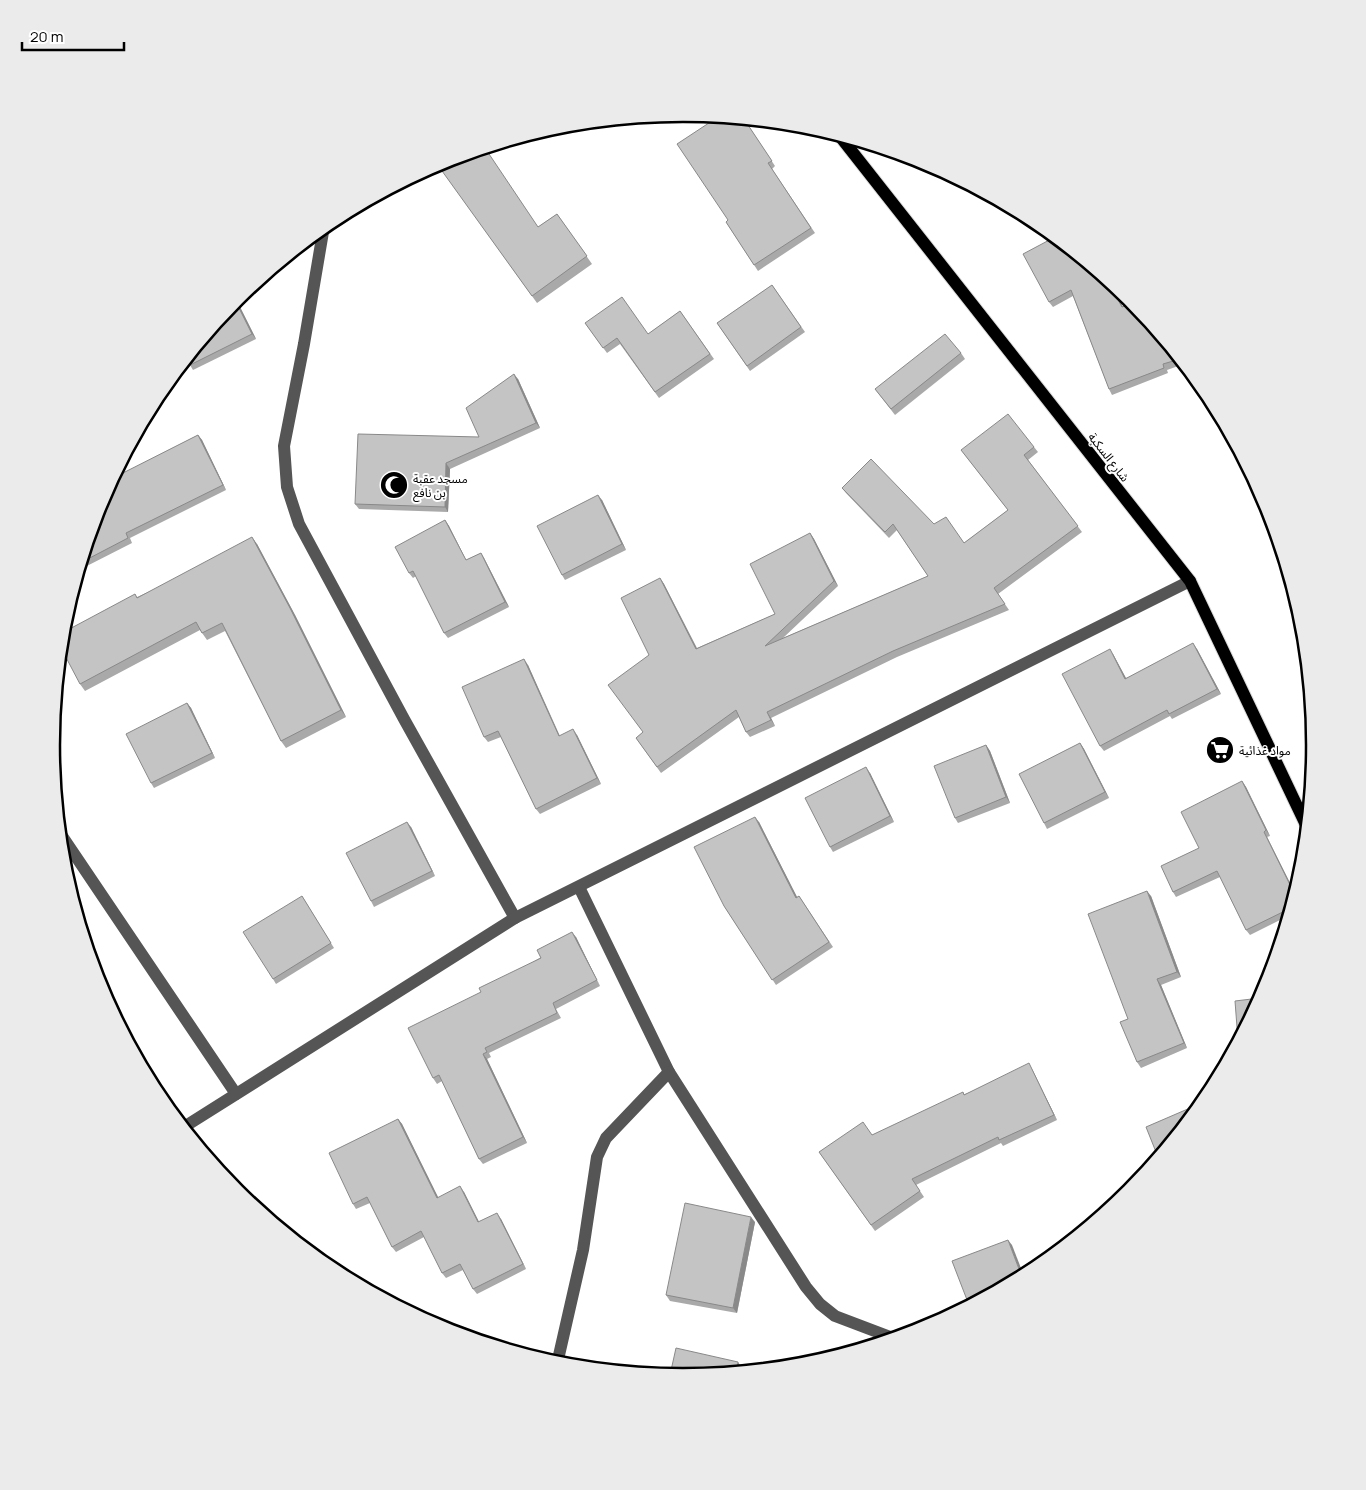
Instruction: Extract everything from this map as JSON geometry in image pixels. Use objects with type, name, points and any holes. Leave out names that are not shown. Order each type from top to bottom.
[{"type":"main road","name":"شارع السكبة","points":[[844,143],[1190,581],[1302,817]]},
{"type":"street","points":[[322,238],[303,353],[284,446],[287,487],[299,524],[404,719],[515,918]]},
{"type":"street","points":[[189,1124],[515,918],[1190,581]]},
{"type":"street","points":[[68,845],[236,1094]]},
{"type":"street","points":[[579,887],[669,1072],[801,1279],[815,1298],[835,1316],[884,1335]]},
{"type":"street","points":[[559,1356],[583,1250],[596,1157],[606,1138],[669,1072]]},
{"type":"building","points":[[709,123],[748,125],[772,161],[768,163],[811,228],[754,265],[726,222],[728,220],[677,144]]},
{"type":"building","points":[[489,153],[538,227],[557,214],[587,256],[532,296],[442,170]]},
{"type":"building","points":[[1048,241],[1094,277],[1117,297],[1122,307],[1126,306],[1173,361],[1163,364],[1164,368],[1109,389],[1071,290],[1049,302],[1023,254]]},
{"type":"building","points":[[772,285],[801,327],[747,366],[717,323]]},
{"type":"building","points":[[622,297],[648,334],[680,311],[710,354],[655,392],[617,338],[603,348],[585,323]]},
{"type":"building","points":[[239,308],[252,334],[190,365],[215,334]]},
{"type":"building","points":[[945,334],[961,353],[891,409],[875,389]]},
{"type":"building","points":[[514,374],[536,423],[446,463],[445,507],[355,504],[358,434],[479,437],[466,408]]},
{"type":"building","points":[[1008,414],[1034,447],[1024,455],[1078,526],[994,588],[1005,604],[893,651],[767,712],[771,720],[746,732],[736,710],[657,767],[636,738],[643,732],[608,685],[649,655],[621,598],[660,578],[696,649],[775,614],[750,564],[810,533],[834,581],[765,646],[928,576],[893,524],[885,532],[842,488],[871,459],[934,524],[946,517],[964,543],[1008,510],[961,450]]},
{"type":"building","points":[[198,435],[223,485],[126,533],[128,538],[89,558],[107,507],[122,473]]},
{"type":"building","points":[[598,495],[622,544],[562,575],[537,526]]},
{"type":"building","points":[[445,520],[466,560],[481,553],[505,602],[444,633],[413,571],[409,573],[395,547]]},
{"type":"building","points":[[252,537],[341,710],[281,741],[222,623],[202,633],[196,622],[80,684],[66,658],[71,628],[135,594],[137,598]]},
{"type":"building","points":[[1193,643],[1217,689],[1169,714],[1167,710],[1100,746],[1062,674],[1110,649],[1125,679]]},
{"type":"building","points":[[524,659],[559,736],[573,729],[597,778],[536,809],[498,731],[484,737],[462,687]]},
{"type":"building","points":[[187,703],[212,753],[151,783],[126,734]]},
{"type":"building","points":[[1080,743],[1105,792],[1044,823],[1019,774]]},
{"type":"building","points":[[986,745],[1006,797],[955,818],[934,766]]},
{"type":"building","points":[[866,767],[890,816],[830,847],[805,798]]},
{"type":"building","points":[[1242,781],[1290,885],[1283,912],[1246,930],[1217,871],[1173,892],[1161,866],[1199,848],[1181,812]]},
{"type":"building","points":[[755,817],[796,898],[799,896],[829,942],[772,980],[724,906],[694,847]]},
{"type":"building","points":[[407,822],[432,871],[371,901],[346,853]]},
{"type":"building","points":[[1147,891],[1177,972],[1157,979],[1184,1043],[1137,1062],[1120,1022],[1128,1019],[1088,914]]},
{"type":"building","points":[[302,896],[331,943],[273,979],[243,932]]},
{"type":"building","points":[[572,932],[597,980],[553,1003],[557,1013],[485,1048],[487,1052],[483,1054],[523,1137],[479,1159],[439,1075],[433,1078],[408,1028],[481,992],[479,988],[541,958],[537,950]]},
{"type":"building","points":[[1252,999],[1237,1030],[1235,1001]]},
{"type":"building","points":[[1029,1063],[1054,1115],[999,1140],[998,1137],[912,1179],[920,1191],[871,1225],[819,1152],[863,1122],[872,1135],[963,1092],[964,1095]]},
{"type":"building","points":[[1188,1109],[1155,1151],[1146,1127]]},
{"type":"building","points":[[398,1119],[437,1198],[460,1186],[478,1222],[497,1213],[523,1264],[473,1289],[460,1264],[442,1273],[421,1231],[392,1247],[367,1197],[353,1204],[329,1153]]},
{"type":"building","points":[[685,1203],[751,1217],[733,1308],[666,1295]]},
{"type":"building","points":[[1008,1240],[1019,1269],[967,1300],[952,1261]]},
{"type":"building","points":[[676,1348],[738,1362],[737,1366],[724,1367],[672,1368]]},
{"type":"place","name":"مسجد عقبة بن نافع","points":[[394,485]]},
{"type":"place","name":"مواد غذائية","points":[[1220,750]]}]
